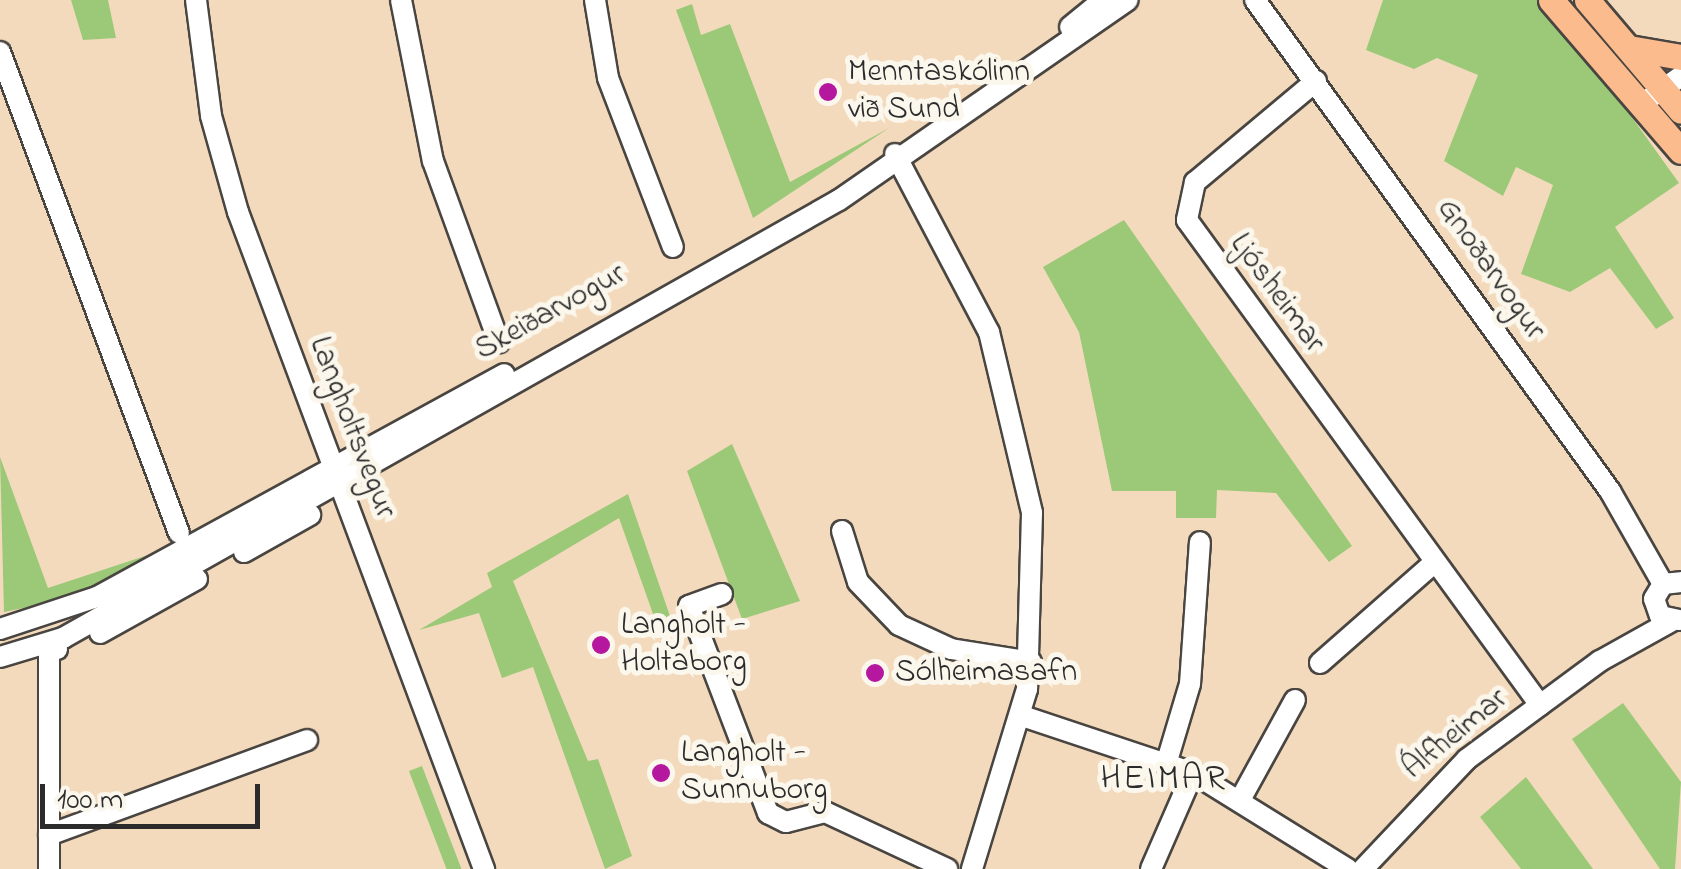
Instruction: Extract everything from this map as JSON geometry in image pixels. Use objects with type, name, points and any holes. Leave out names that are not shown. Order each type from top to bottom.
[{"type":"main road","points":[[1551,0],[1667,97]]},
{"type":"main road","points":[[1587,0],[1667,97],[1681,151]]},
{"type":"main road","points":[[1628,48],[1681,57]]},
{"type":"street","name":"Langholtsvegur","points":[[196,0],[222,164],[484,869]]},
{"type":"street","points":[[401,0],[433,162],[499,342]]},
{"type":"street","points":[[595,0],[608,78],[673,247]]},
{"type":"street","name":"Skeiðarvogur","points":[[896,157],[1103,0]]},
{"type":"street","name":"Skeiðarvogur","points":[[0,629],[97,597],[336,474],[896,157],[1128,0]]},
{"type":"street","name":"Gnoðarvogur","points":[[1255,0],[1616,498],[1672,583]]},
{"type":"street","points":[[0,52],[180,533]]},
{"type":"street","name":"Ljósheimar","points":[[1316,81],[1196,182],[1188,220],[1540,705]]},
{"type":"street","points":[[896,157],[975,298],[1012,403],[1032,513],[1030,662],[1022,716],[972,869]]},
{"type":"street","name":"Skeiðarvogur","points":[[0,657],[49,644],[64,652],[273,528],[336,474]]},
{"type":"street","name":"Skeiðarvogur","points":[[273,528],[310,515]]},
{"type":"street","points":[[842,531],[858,582],[899,625],[950,649],[1030,662]]},
{"type":"street","points":[[1166,761],[1190,684],[1200,542]]},
{"type":"street","points":[[1320,663],[1435,562]]},
{"type":"street","points":[[1672,583],[1654,605],[1676,620]]},
{"type":"street","points":[[722,594],[689,606],[768,813],[786,822],[826,812],[947,869]]},
{"type":"street","name":"Álfheimar","points":[[1600,661],[1654,605]]},
{"type":"street","name":"Álfheimar","points":[[1362,869],[1433,789],[1600,661],[1676,620]]},
{"type":"street","points":[[49,644],[49,869]]},
{"type":"street","points":[[1240,800],[1294,700]]},
{"type":"street","points":[[1022,716],[1166,761],[1240,800],[1348,869]]},
{"type":"street","points":[[49,835],[307,740]]},
{"type":"street","points":[[1151,869],[1193,774]]},
{"type":"green space","points":[[71,0],[108,0],[116,38],[83,40]]},
{"type":"green space","points":[[1383,0],[1537,0],[1575,38],[1679,183],[1615,227],[1674,318],[1656,329],[1610,268],[1570,292],[1521,274],[1553,185],[1516,167],[1503,196],[1444,161],[1478,75],[1437,58],[1414,69],[1366,50]]},
{"type":"green space","points":[[692,4],[701,35],[730,24],[790,182],[889,128],[753,218],[676,10]]},
{"type":"green space","points":[[1124,220],[1352,546],[1329,562],[1276,493],[1217,490],[1216,518],[1176,518],[1176,491],[1112,491],[1079,332],[1043,267]]},
{"type":"green space","points":[[732,444],[800,601],[742,619],[687,471]]},
{"type":"green space","points":[[0,457],[48,588],[163,550],[67,599],[4,612]]},
{"type":"green space","points":[[628,494],[672,622],[658,628],[619,518],[513,581],[588,761],[598,759],[632,856],[605,869],[533,667],[502,678],[479,613],[419,630],[492,587],[487,573]]},
{"type":"green space","points":[[1623,703],[1681,782],[1675,869],[1660,869],[1572,739]]},
{"type":"green space","points":[[422,766],[461,869],[447,869],[409,771]]},
{"type":"green space","points":[[1526,777],[1593,869],[1521,869],[1480,817]]},
{"type":"place","name":"Menntaskólinn við Sund","points":[[828,92]]},
{"type":"place","name":"Langholt - Holtaborg","points":[[601,645]]},
{"type":"place","name":"Sólheimasafn","points":[[875,673]]},
{"type":"place","name":"Langholt - Sunnuborg","points":[[661,773]]},
{"type":"district","name":"HEIMAR","points":[[1164,780]]}]
